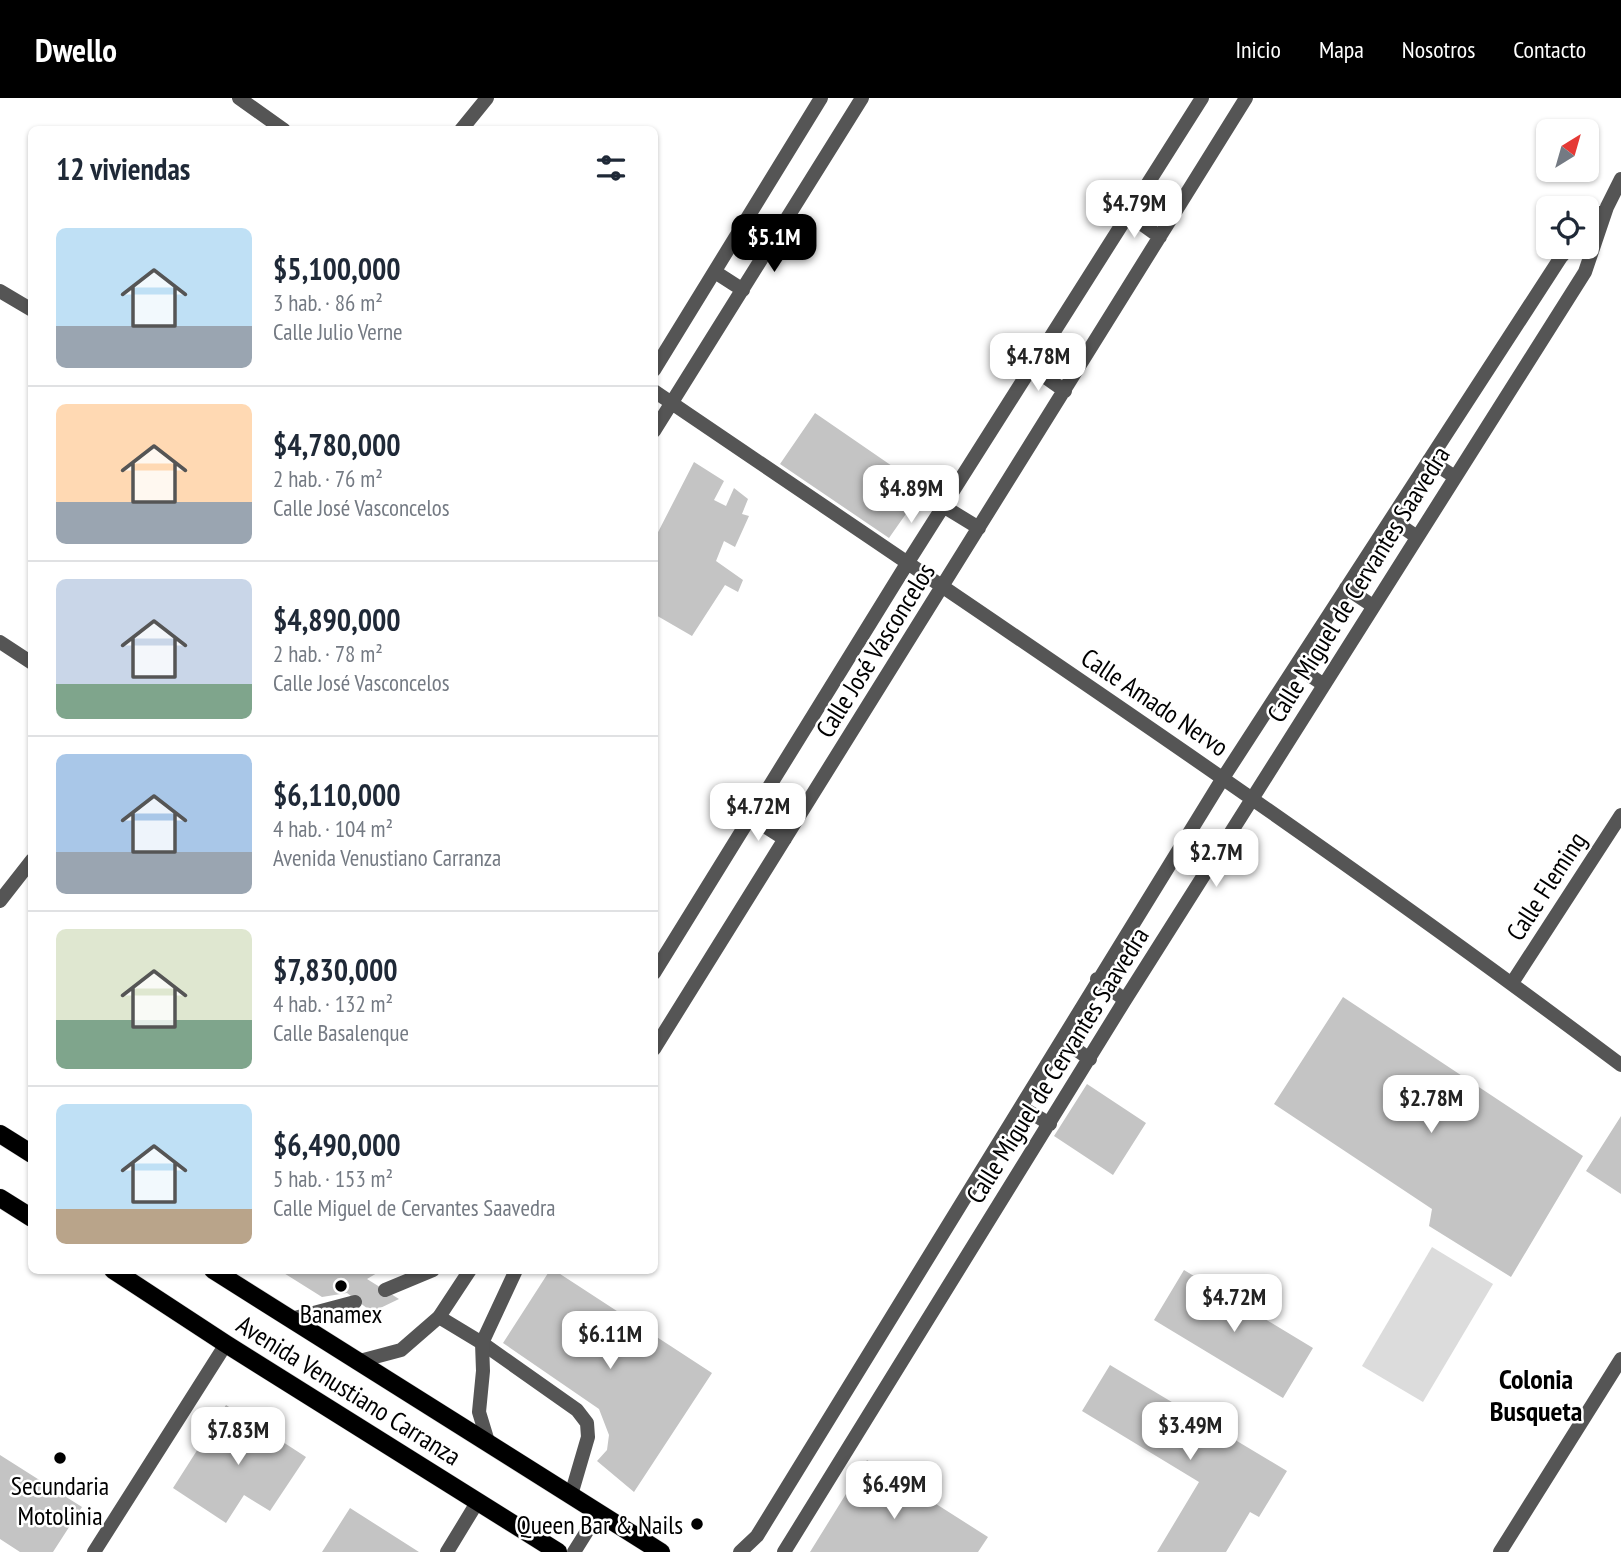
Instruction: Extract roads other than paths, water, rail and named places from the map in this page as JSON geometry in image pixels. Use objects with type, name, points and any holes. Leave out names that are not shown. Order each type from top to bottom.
[{"type":"main road","points":[[0,1134],[28,1152]]},
{"type":"main road","points":[[0,1198],[28,1216]]},
{"type":"main road","name":"Avenida Venustiano Carranza","points":[[119,1274],[558,1552]]},
{"type":"main road","name":"Avenida Venustiano Carranza","points":[[220,1274],[661,1552]]},
{"type":"street","points":[[239,98],[259,104],[280,126]]},
{"type":"street","points":[[464,126],[487,98]]},
{"type":"street","points":[[658,364],[821,98]]},
{"type":"street","points":[[658,425],[862,98]]},
{"type":"street","name":"Calle José Vasconcelos","points":[[658,966],[943,506],[1202,98]]},
{"type":"street","name":"Calle José Vasconcelos","points":[[658,1043],[1246,98]]},
{"type":"street","name":"Calle Miguel de Cervantes Saavedra","points":[[784,1552],[1125,1000],[1585,272],[1607,207],[1621,179]]},
{"type":"street","name":"Calle Miguel de Cervantes Saavedra","points":[[1599,215],[1607,207]]},
{"type":"street","points":[[1128,214],[1160,237]]},
{"type":"street","points":[[746,221],[775,239]]},
{"type":"street","name":"Calle Miguel de Cervantes Saavedra","points":[[740,1552],[757,1536],[1223,778],[1560,259]]},
{"type":"street","points":[[715,272],[743,290]]},
{"type":"street","points":[[0,291],[28,308]]},
{"type":"street","points":[[1031,367],[1065,391]]},
{"type":"street","name":"Calle Amado Nervo","points":[[658,394],[1223,778],[1512,983],[1621,1065]]},
{"type":"street","points":[[1429,460],[1455,477]]},
{"type":"street","points":[[943,506],[979,528]]},
{"type":"street","points":[[1391,519],[1417,537]]},
{"type":"street","points":[[1346,588],[1373,606]]},
{"type":"street","points":[[0,642],[28,660]]},
{"type":"street","points":[[1296,666],[1324,685]]},
{"type":"street","name":"Calle Fleming","points":[[1512,983],[1621,816]]},
{"type":"street","points":[[750,817],[785,839]]},
{"type":"street","points":[[0,901],[28,865]]},
{"type":"street","points":[[1097,979],[1125,1000]]},
{"type":"street","points":[[1062,1040],[1090,1059]]},
{"type":"street","points":[[1021,1107],[1050,1124]]},
{"type":"street","points":[[385,1290],[423,1274]]},
{"type":"street","points":[[356,1362],[401,1350],[439,1317],[467,1274]]},
{"type":"street","points":[[489,1445],[480,1412],[482,1343],[514,1274]]},
{"type":"street","points":[[291,1319],[355,1302]]},
{"type":"street","points":[[439,1317],[482,1343],[577,1410],[587,1423],[587,1437],[570,1495]]},
{"type":"street","points":[[94,1552],[226,1344]]},
{"type":"street","points":[[1500,1552],[1621,1359]]},
{"type":"street","points":[[447,1552],[478,1501]]},
{"type":"street","points":[[573,1552],[599,1513]]},
{"type":"place","name":"Banamex","points":[[341,1286]]},
{"type":"place","name":"Secundaria Motolinia","points":[[60,1458]]},
{"type":"place","name":"Queen Bar & Nails","points":[[697,1524]]},
{"type":"district","name":"Colonia Busqueta","points":[[1536,1394]]}]
